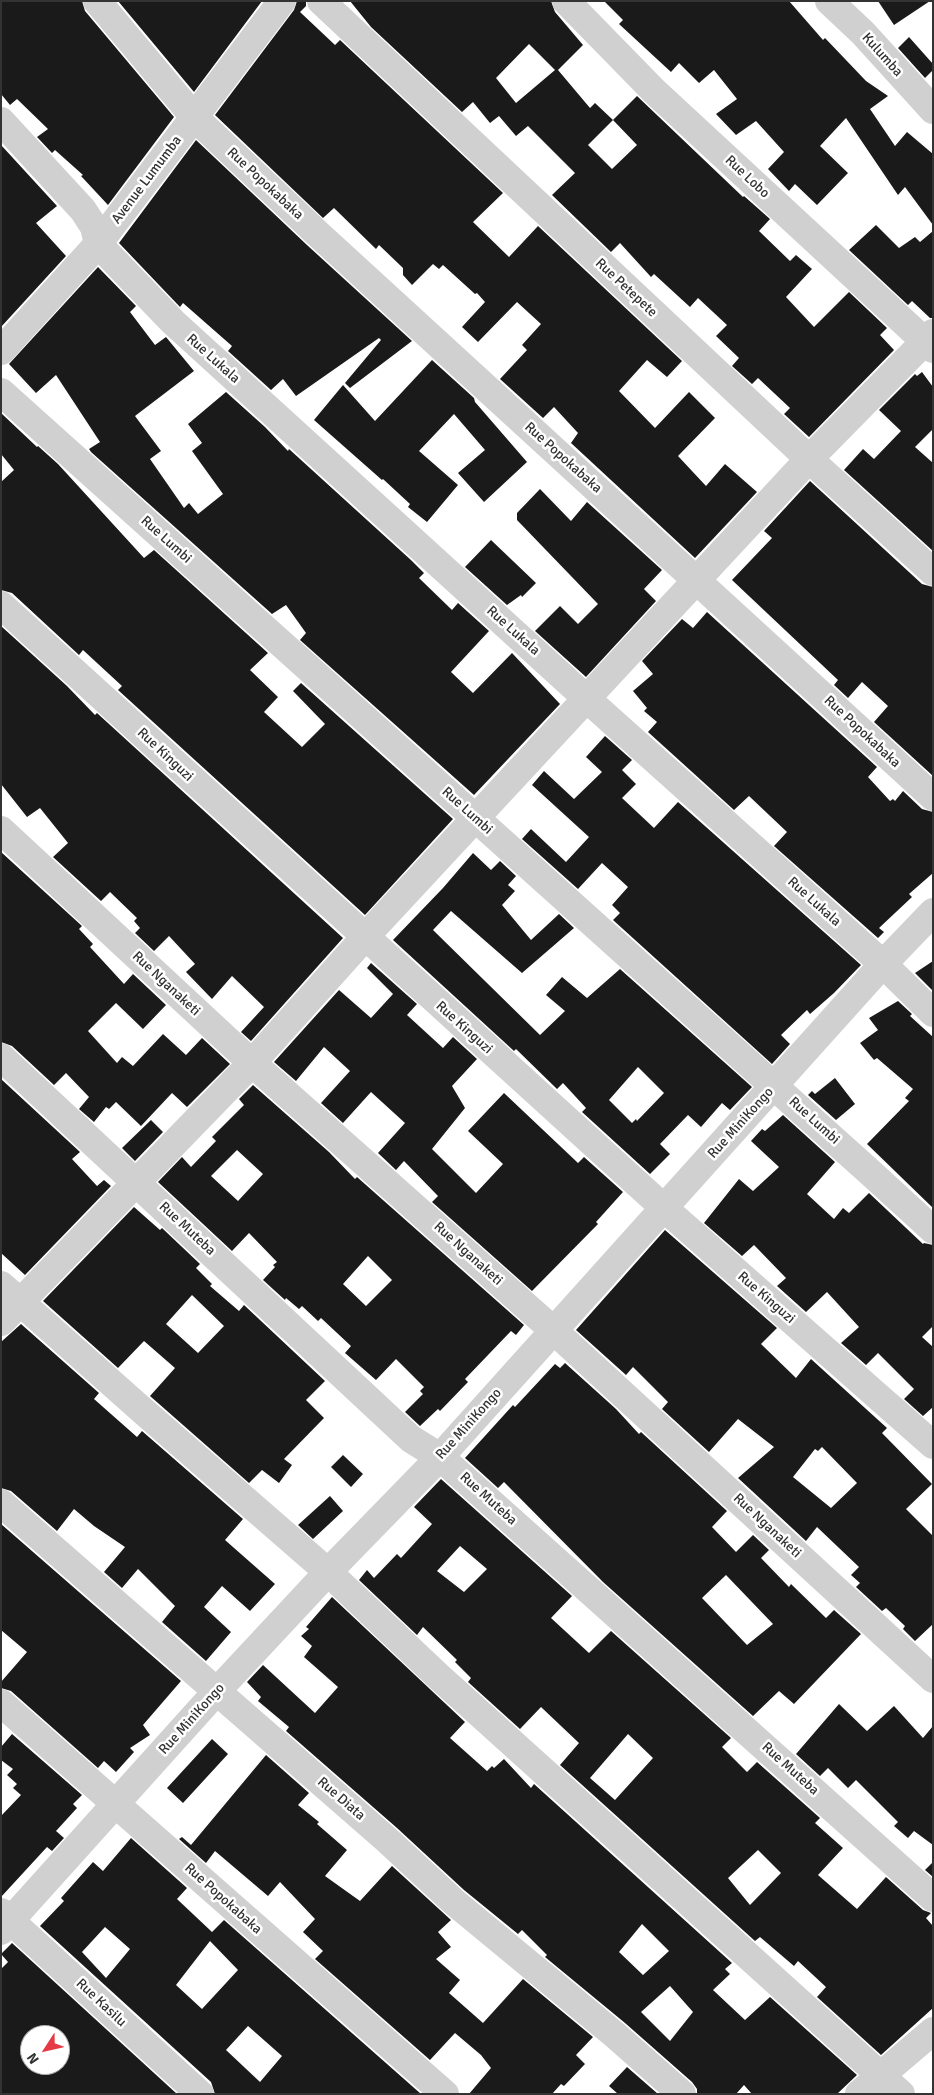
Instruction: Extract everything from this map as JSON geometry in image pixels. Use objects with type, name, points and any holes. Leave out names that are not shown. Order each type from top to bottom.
[{"type":"street","name":"Rue Popokabaka","points":[[97,1],[195,118],[332,248],[933,798]]},
{"type":"street","name":"Avenue Lumumba","points":[[3,346],[98,244],[282,1]]},
{"type":"street","name":"Rue Petepete","points":[[320,1],[809,459],[933,572]]},
{"type":"street","name":"Rue Lobo","points":[[566,1],[654,91],[930,341]]},
{"type":"street","name":"Kulumba","points":[[830,1],[863,33],[933,110]]},
{"type":"street","points":[[1,121],[83,210],[94,227],[98,244]]},
{"type":"street","name":"Rue Lukala","points":[[98,244],[173,322],[587,699],[883,964],[933,1013]]},
{"type":"street","points":[[1,1322],[11,1293],[138,1183],[252,1063],[364,937],[809,459],[930,341]]},
{"type":"street","name":"Rue Lumbi","points":[[1,392],[933,1230]]},
{"type":"street","name":"Rue Kinguzi","points":[[1,605],[664,1208],[933,1445]]},
{"type":"street","name":"Rue Nganaketi","points":[[1,830],[252,1063],[553,1330],[933,1678]]},
{"type":"street","name":"Rue MiniKongo","points":[[4,1921],[117,1804],[217,1691],[328,1572],[440,1457],[883,964],[933,912]]},
{"type":"street","name":"Rue Muteba","points":[[1,1057],[411,1439],[440,1457],[933,1898]]},
{"type":"street","points":[[11,1293],[328,1572],[438,1676],[900,2094]]},
{"type":"street","name":"Rue Diata","points":[[1,1503],[386,1839],[454,1902],[608,2029],[682,2094]]},
{"type":"street","name":"Rue Popokabaka","points":[[1,1703],[445,2094]]},
{"type":"street","name":"Rue Kasilu","points":[[4,1921],[200,2094]]},
{"type":"street","points":[[859,2094],[933,2031]]},
{"type":"building","points":[[1,1],[82,1],[85,11],[174,117],[108,205],[81,176],[83,175],[55,150],[52,153],[37,137],[48,129],[17,99],[10,105],[1,94]]},
{"type":"building","points":[[118,1],[262,1],[194,92]]},
{"type":"building","points":[[297,1],[306,1],[306,6],[300,12],[335,45],[340,40],[503,193],[473,222],[509,257],[538,226],[682,361],[667,377],[647,360],[619,391],[655,428],[689,392],[715,418],[678,456],[706,486],[725,464],[757,492],[695,558],[571,443],[578,433],[554,407],[543,418],[500,379],[527,350],[522,345],[541,324],[517,302],[478,342],[462,327],[485,302],[477,293],[475,294],[443,265],[439,269],[433,264],[412,285],[403,275],[403,268],[379,245],[376,249],[334,208],[323,218],[215,115],[294,10]]},
{"type":"building","points":[[350,1],[551,1],[555,12],[583,45],[558,70],[590,108],[595,103],[613,120],[637,96],[743,197],[770,219],[759,231],[790,261],[796,255],[812,269],[786,297],[814,327],[849,292],[887,328],[880,335],[894,350],[809,437],[784,414],[790,408],[758,378],[752,384],[732,366],[739,358],[716,336],[727,325],[698,298],[690,307],[654,274],[651,277],[620,243],[611,252],[552,195],[575,173],[528,126],[516,136],[499,116],[490,123],[473,102],[462,112],[371,27]],"holes":[[[529,44],[555,70],[516,103],[496,78]],[[613,120],[637,145],[612,169],[588,145]]]},
{"type":"building","points":[[604,1],[789,1],[823,40],[825,38],[866,81],[888,96],[870,109],[895,146],[907,132],[933,154],[933,225],[905,187],[898,195],[846,118],[820,146],[848,173],[817,205],[795,184],[789,191],[768,169],[784,152],[756,121],[736,135],[716,114],[737,99],[714,70],[699,83],[679,63],[671,72],[619,24],[623,20]]},
{"type":"building","points":[[878,1],[930,1],[894,25]]},
{"type":"building","points":[[909,37],[933,64],[933,70],[925,78],[898,48]]},
{"type":"building","points":[[196,140],[412,341],[350,388],[345,383],[381,340],[379,338],[296,396],[283,379],[271,390],[228,351],[232,346],[183,303],[180,307],[119,243]]},
{"type":"building","points":[[1,145],[57,206],[36,223],[66,256],[1,327]]},
{"type":"building","points":[[876,225],[899,248],[915,237],[920,242],[933,231],[933,318],[930,318],[912,301],[908,305],[849,250]]},
{"type":"building","points":[[98,267],[136,306],[130,312],[155,345],[166,337],[194,371],[135,416],[161,451],[150,459],[184,508],[189,503],[198,514],[223,494],[192,451],[202,443],[188,424],[226,392],[265,427],[288,451],[289,449],[412,561],[424,573],[419,578],[452,610],[458,603],[489,631],[451,672],[473,693],[512,653],[560,704],[474,795],[300,640],[306,633],[286,605],[272,614],[91,452],[89,449],[100,442],[56,375],[36,393],[9,364]]},
{"type":"building","points":[[432,360],[474,398],[475,402],[527,462],[484,502],[458,473],[485,450],[454,414],[419,451],[458,485],[427,522],[408,507],[410,504],[383,479],[314,420],[343,385],[375,421]]},
{"type":"building","points":[[922,372],[933,387],[933,429],[915,447],[933,463],[933,551],[844,470],[863,449],[874,459],[901,431],[879,410],[915,374],[917,376]]},
{"type":"building","points":[[1,413],[58,464],[144,558],[154,550],[268,653],[250,670],[278,697],[264,712],[302,747],[325,724],[293,691],[301,683],[453,819],[365,915],[118,690],[122,686],[83,650],[79,655],[12,593],[1,590],[1,482],[14,470],[1,454]]},
{"type":"building","points":[[810,481],[922,584],[933,587],[933,776],[874,722],[888,706],[862,682],[848,698],[834,685],[838,680],[732,580],[772,538],[764,531]]},
{"type":"building","points":[[540,489],[571,521],[587,502],[662,570],[644,589],[656,601],[586,677],[535,631],[560,606],[578,624],[598,604],[517,520],[517,513]]},
{"type":"building","points":[[491,540],[536,583],[522,597],[521,595],[507,605],[465,567]]},
{"type":"building","points":[[707,612],[877,767],[868,777],[890,801],[893,799],[895,801],[903,791],[922,809],[933,812],[933,873],[909,894],[912,897],[879,928],[884,932],[878,938],[774,846],[787,832],[749,796],[734,810],[648,732],[657,722],[644,711],[647,708],[633,691],[653,674],[642,661],[682,619],[693,628]]},
{"type":"building","points":[[1,626],[67,686],[95,715],[97,713],[343,938],[251,1041],[241,1032],[264,1007],[232,976],[212,999],[186,972],[195,964],[169,936],[154,951],[135,933],[140,928],[134,921],[137,918],[110,892],[101,901],[53,857],[68,843],[40,808],[27,817],[1,784]]},
{"type":"building","points":[[605,736],[632,760],[622,770],[636,784],[622,798],[654,828],[678,802],[861,965],[810,1014],[807,1010],[781,1035],[790,1044],[772,1064],[613,920],[620,913],[612,905],[628,887],[602,863],[578,889],[522,839],[531,829],[566,862],[589,837],[532,785],[544,771],[574,799],[602,772],[586,757]]},
{"type":"building","points":[[1,852],[82,926],[79,929],[93,944],[90,947],[124,984],[133,974],[166,1005],[143,1029],[116,1003],[88,1031],[117,1063],[122,1057],[133,1066],[163,1034],[186,1055],[202,1038],[230,1064],[187,1107],[172,1093],[141,1126],[116,1102],[109,1109],[106,1107],[94,1122],[79,1109],[89,1097],[66,1073],[54,1085],[12,1046],[1,1042]]},
{"type":"building","points":[[473,853],[491,870],[500,861],[516,876],[508,885],[515,891],[502,905],[531,940],[559,914],[574,928],[522,973],[451,911],[433,930],[540,1035],[565,1011],[546,995],[562,977],[587,998],[620,969],[752,1087],[730,1110],[722,1103],[701,1127],[688,1115],[660,1144],[670,1154],[650,1174],[582,1112],[586,1108],[563,1083],[557,1089],[516,1049],[514,1051],[393,940],[443,888]],"holes":[[[638,1067],[664,1093],[637,1121],[636,1119],[632,1123],[609,1100]]]},
{"type":"building","points":[[933,961],[933,991],[915,973]]},
{"type":"building","points":[[371,963],[417,1004],[407,1015],[443,1048],[453,1037],[477,1059],[452,1086],[465,1108],[432,1149],[476,1193],[503,1164],[468,1131],[504,1093],[578,1163],[584,1157],[623,1192],[596,1222],[598,1224],[532,1291],[432,1202],[438,1196],[404,1161],[396,1170],[378,1153],[405,1123],[371,1092],[343,1123],[321,1103],[350,1071],[324,1047],[296,1081],[274,1062],[339,990],[371,1018],[393,994],[367,968]]},
{"type":"building","points":[[898,1001],[912,1014],[910,1016],[933,1037],[933,1208],[867,1144],[909,1101],[905,1098],[913,1089],[877,1058],[874,1060],[860,1043],[878,1030],[869,1018]]},
{"type":"building","points":[[835,1078],[855,1104],[836,1120],[808,1095],[812,1091],[815,1094]]},
{"type":"building","points":[[1,1079],[80,1152],[72,1159],[97,1186],[104,1180],[111,1186],[25,1275],[1,1253]]},
{"type":"building","points":[[253,1085],[329,1152],[355,1179],[357,1177],[524,1325],[516,1335],[511,1331],[465,1379],[468,1382],[440,1411],[438,1409],[420,1426],[405,1412],[423,1394],[420,1391],[424,1387],[396,1359],[376,1380],[345,1353],[351,1346],[321,1318],[318,1321],[302,1306],[299,1309],[286,1298],[285,1300],[263,1280],[277,1262],[249,1233],[232,1251],[158,1182],[182,1157],[191,1167],[216,1141],[212,1137],[244,1105],[239,1099]],"holes":[[[237,1150],[263,1174],[238,1201],[211,1176]],[[368,1256],[392,1280],[366,1306],[343,1284]]]},
{"type":"building","points":[[783,1115],[835,1162],[807,1194],[834,1219],[843,1208],[849,1213],[869,1193],[923,1244],[933,1245],[933,1326],[922,1337],[933,1347],[933,1407],[923,1416],[904,1399],[914,1389],[878,1353],[866,1365],[841,1343],[859,1327],[827,1292],[806,1312],[777,1286],[786,1278],[754,1245],[742,1256],[704,1223],[739,1179],[753,1191],[779,1167],[751,1141],[762,1129],[765,1131]]},
{"type":"building","points":[[151,1120],[163,1132],[135,1161],[122,1148]]},
{"type":"building","points":[[134,1207],[160,1230],[162,1228],[200,1264],[196,1268],[212,1284],[210,1286],[239,1311],[244,1305],[325,1381],[306,1400],[324,1418],[284,1459],[292,1465],[279,1483],[262,1470],[249,1483],[150,1396],[175,1368],[144,1341],[118,1368],[43,1301]],"holes":[[[192,1295],[224,1326],[198,1353],[166,1324]]]},
{"type":"building","points":[[665,1230],[777,1328],[761,1344],[796,1378],[811,1359],[887,1428],[882,1433],[932,1484],[906,1509],[933,1536],[933,1624],[915,1641],[903,1629],[905,1626],[886,1608],[882,1611],[856,1587],[860,1583],[851,1575],[859,1567],[817,1527],[806,1541],[738,1478],[774,1447],[738,1419],[709,1452],[662,1409],[668,1402],[633,1367],[626,1375],[576,1330]],"holes":[[[822,1447],[857,1483],[831,1508],[793,1477],[815,1449],[818,1451]]]},
{"type":"building","points":[[21,1324],[99,1393],[94,1399],[137,1437],[142,1431],[243,1519],[225,1540],[275,1584],[250,1611],[222,1586],[204,1607],[231,1632],[206,1661],[162,1622],[175,1606],[138,1569],[122,1588],[104,1572],[125,1547],[94,1526],[74,1509],[57,1531],[11,1491],[1,1488],[1,1342]]},
{"type":"building","points":[[565,1363],[616,1409],[639,1434],[641,1432],[727,1511],[712,1527],[736,1552],[753,1535],[769,1550],[761,1558],[789,1587],[791,1584],[826,1618],[834,1610],[861,1634],[794,1704],[779,1691],[753,1716],[603,1582],[504,1482],[498,1488],[465,1458],[513,1405],[515,1407],[555,1364],[560,1368]],"holes":[[[726,1575],[773,1624],[747,1645],[702,1598]]]},
{"type":"building","points":[[343,1455],[363,1474],[351,1487],[331,1467]]},
{"type":"building","points":[[441,1479],[572,1596],[551,1618],[589,1653],[611,1631],[731,1738],[722,1747],[747,1772],[757,1762],[820,1818],[815,1823],[843,1848],[818,1875],[857,1909],[886,1877],[923,1910],[931,1913],[926,1918],[933,1926],[933,2008],[881,2055],[817,1997],[826,1987],[798,1961],[794,1966],[760,1937],[755,1941],[560,1765],[579,1743],[541,1707],[520,1729],[468,1682],[471,1678],[455,1662],[457,1660],[423,1627],[417,1635],[359,1580],[367,1570],[374,1578],[397,1554],[401,1558],[432,1524],[414,1507]],"holes":[[[460,1546],[487,1569],[464,1592],[437,1571]],[[628,1734],[653,1758],[615,1800],[590,1778]],[[758,1850],[781,1873],[750,1905],[728,1878]]]},
{"type":"building","points":[[330,1496],[343,1511],[313,1539],[298,1525]]},
{"type":"building","points":[[1,1524],[181,1681],[143,1725],[150,1735],[130,1748],[134,1752],[116,1772],[104,1761],[98,1768],[11,1691],[1,1688],[1,1682],[27,1652],[1,1630]]},
{"type":"building","points":[[332,1597],[465,1722],[450,1738],[487,1771],[492,1766],[494,1768],[504,1759],[531,1788],[534,1784],[732,1963],[725,1969],[730,1974],[713,1990],[745,2020],[770,1997],[857,2075],[837,2094],[752,2094],[744,2085],[736,2094],[697,2094],[697,2089],[692,2082],[625,2023],[545,1957],[547,1955],[522,1930],[518,1934],[464,1890],[397,1828],[286,1731],[289,1727],[258,1701],[261,1697],[247,1682],[263,1665],[315,1713],[338,1687],[304,1657],[312,1646],[301,1636],[309,1629],[306,1627]],"holes":[[[642,1924],[669,1951],[643,1975],[619,1952]],[[670,1986],[693,2012],[670,2041],[641,2012]]]},
{"type":"building","points":[[839,1704],[867,1731],[894,1706],[923,1738],[933,1726],[933,1845],[914,1831],[908,1838],[894,1826],[898,1822],[856,1780],[848,1788],[828,1768],[820,1776],[796,1754]]},
{"type":"building","points":[[12,1734],[82,1795],[73,1804],[77,1808],[56,1831],[64,1838],[52,1851],[47,1847],[1,1897],[1,1816],[21,1795],[13,1788],[17,1784],[7,1775],[13,1769],[1,1760],[1,1747]]},
{"type":"building","points":[[212,1739],[228,1754],[183,1803],[167,1788]]},
{"type":"building","points":[[266,1755],[309,1793],[298,1805],[319,1822],[317,1824],[347,1850],[325,1876],[360,1901],[392,1866],[451,1920],[438,1932],[451,1947],[436,1959],[460,1980],[449,1993],[483,2023],[523,1979],[593,2037],[576,2055],[585,2064],[564,2086],[561,2084],[552,2094],[469,2094],[491,2068],[481,2055],[455,2033],[430,2060],[315,1959],[323,1951],[303,1932],[315,1919],[280,1882],[268,1896],[215,1851],[206,1863],[179,1839],[182,1837],[191,1845]]},
{"type":"building","points":[[131,1838],[187,1888],[177,1899],[212,1932],[224,1920],[421,2094],[215,2094],[211,2082],[40,1926],[64,1901],[61,1898],[93,1862],[103,1871]],"holes":[[[105,1927],[130,1949],[106,1978],[82,1952]],[[210,1941],[238,1970],[202,2009],[176,1985]],[[248,2026],[282,2056],[260,2082],[226,2050]]]},
{"type":"building","points":[[933,1862],[933,1877],[925,1870]]},
{"type":"building","points":[[12,1943],[177,2094],[1,2094],[1,1969],[8,1962],[1,1954]]},
{"type":"building","points":[[627,2067],[658,2094],[618,2094],[609,2086]]}]
